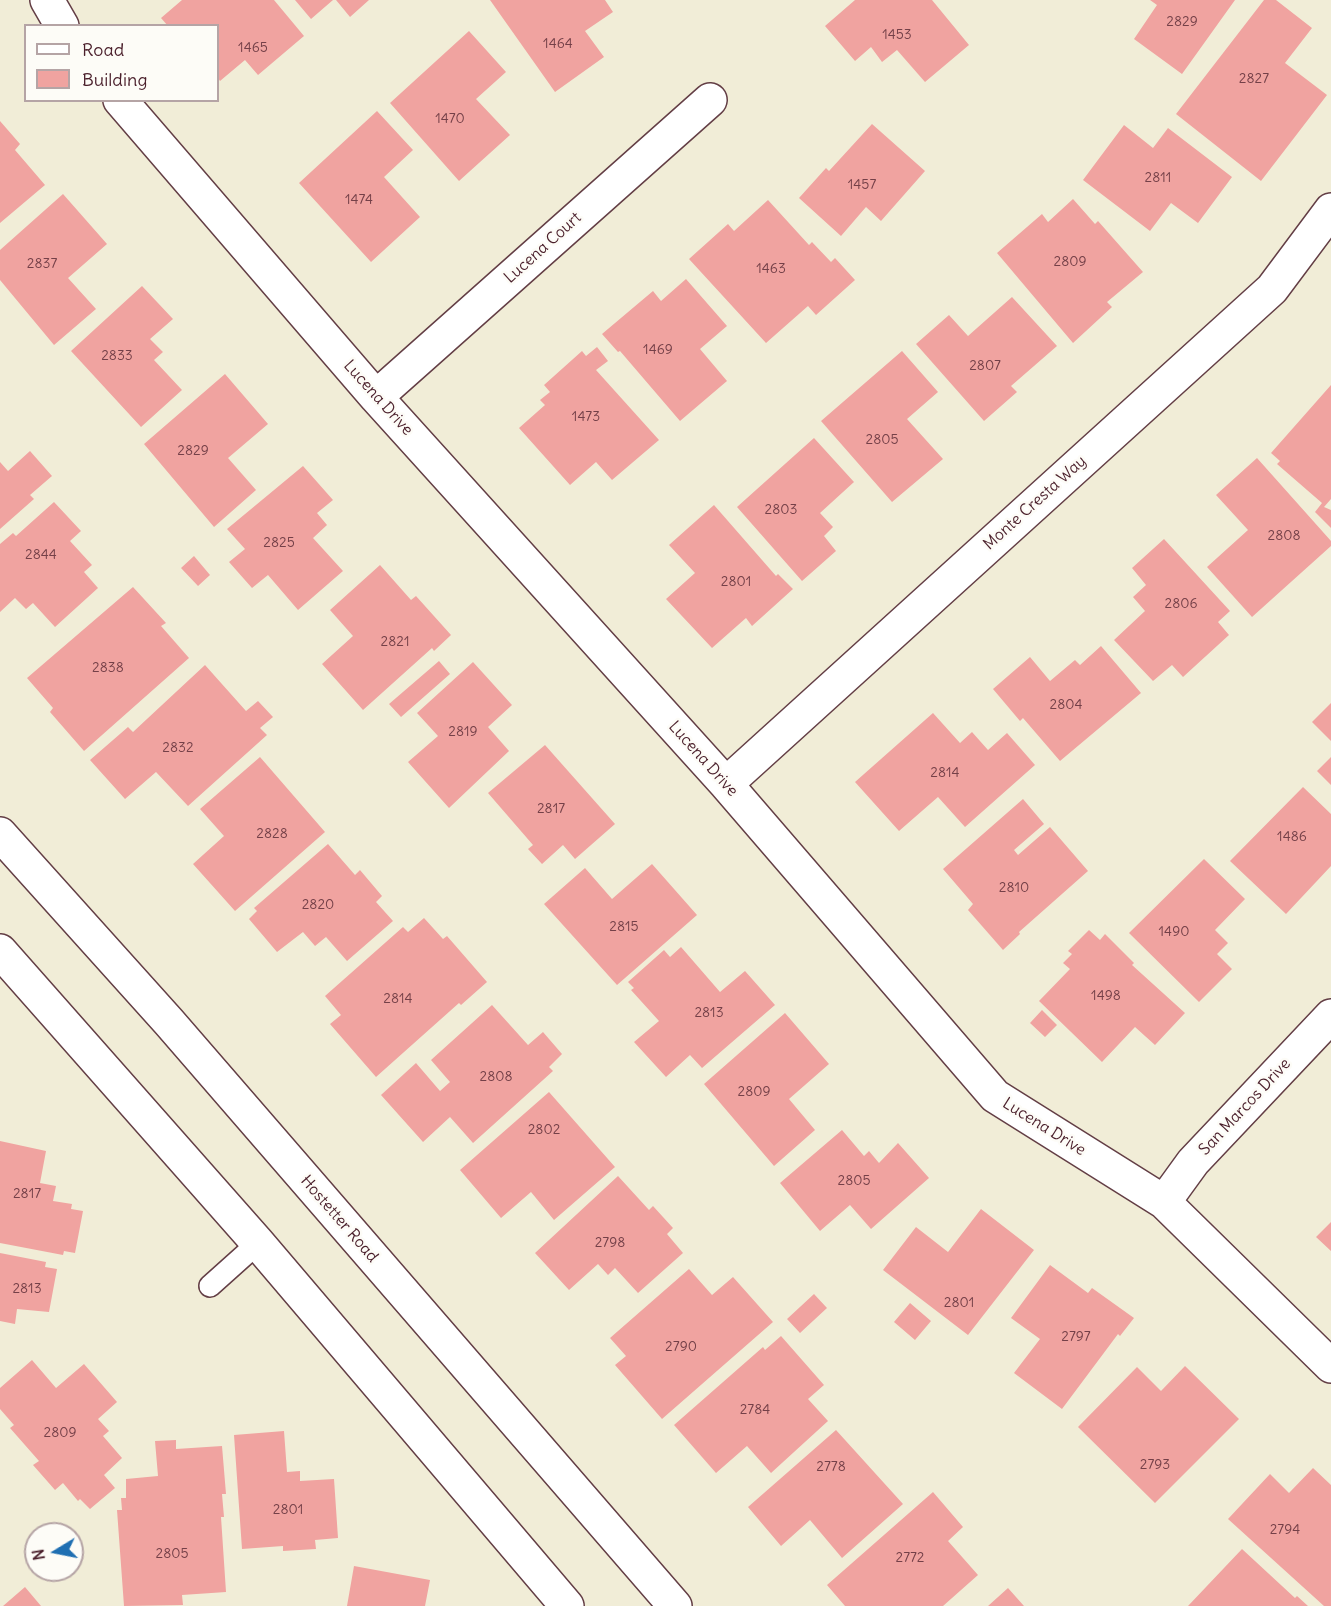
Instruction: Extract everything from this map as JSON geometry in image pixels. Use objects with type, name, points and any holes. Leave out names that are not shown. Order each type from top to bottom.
[{"type":"street","points":[[47,0],[61,24]]},
{"type":"street","name":"Lucena Court","points":[[376,397],[710,100]]},
{"type":"street","name":"Lucena Drive","points":[[122,102],[376,397],[726,784],[995,1096],[1164,1202],[1331,1366]]},
{"type":"street","name":"Monte Cresta Way","points":[[726,784],[1272,289],[1331,210]]},
{"type":"street","name":"Hostetter Road","points":[[3,843],[177,1031],[675,1606]]},
{"type":"street","points":[[0,951],[258,1243],[567,1606]]},
{"type":"street","name":"San Marcos Drive","points":[[1164,1202],[1193,1162],[1331,1016]]},
{"type":"lane","points":[[210,1286],[258,1243]]},
{"type":"building","points":[[182,0],[274,0],[304,36],[258,75],[245,60],[220,81],[219,24],[166,24],[161,18]]},
{"type":"building","points":[[295,0],[333,0],[311,19]]},
{"type":"building","points":[[336,0],[369,0],[350,17]]},
{"type":"building","points":[[490,0],[605,0],[613,12],[585,31],[604,57],[555,92]]},
{"type":"building","points":[[855,0],[932,0],[969,45],[925,82],[897,50],[882,62],[871,47],[855,61],[825,26]]},
{"type":"building","points":[[1150,0],[1235,0],[1182,74],[1134,39],[1157,5]]},
{"type":"building","points":[[1264,0],[1276,0],[1312,28],[1285,63],[1327,95],[1261,181],[1176,114]]},
{"type":"building","points":[[469,31],[506,72],[476,99],[510,135],[459,181],[390,103]]},
{"type":"building","points":[[377,111],[413,150],[384,177],[420,217],[371,262],[299,183]]},
{"type":"building","points":[[0,121],[20,144],[15,150],[45,185],[0,223]]},
{"type":"building","points":[[872,124],[925,171],[881,221],[866,207],[841,236],[799,198],[826,168],[829,171]]},
{"type":"building","points":[[1124,125],[1153,148],[1168,128],[1232,177],[1198,223],[1171,203],[1150,231],[1083,180]]},
{"type":"building","points":[[63,194],[107,244],[68,278],[96,309],[54,345],[0,280],[0,250]]},
{"type":"building","points":[[1073,199],[1095,224],[1098,221],[1143,272],[1107,302],[1112,307],[1073,343],[997,253],[1042,214],[1048,222]]},
{"type":"building","points":[[768,200],[809,245],[812,242],[831,262],[835,258],[855,280],[816,315],[808,306],[766,343],[689,259],[728,224],[734,231]]},
{"type":"building","points":[[686,279],[727,326],[700,349],[727,381],[680,421],[620,351],[618,352],[602,334],[653,291],[661,301]]},
{"type":"building","points":[[142,286],[173,319],[150,339],[163,352],[154,360],[182,390],[141,427],[71,351]]},
{"type":"building","points":[[1012,297],[1057,346],[1011,386],[1017,392],[984,421],[916,344],[949,315],[968,336]]},
{"type":"building","points":[[597,347],[608,361],[596,370],[659,440],[612,480],[596,462],[570,485],[519,428],[545,405],[540,400],[550,392],[544,385],[582,351],[586,356]]},
{"type":"building","points":[[902,351],[938,392],[907,419],[943,459],[892,502],[821,421]]},
{"type":"building","points":[[225,374],[268,424],[228,458],[256,490],[214,527],[144,444]]},
{"type":"building","points":[[1331,385],[1331,499],[1324,507],[1331,510],[1331,528],[1315,512],[1322,503],[1277,464],[1280,461],[1271,453]]},
{"type":"building","points":[[814,438],[854,482],[820,513],[833,527],[824,536],[836,551],[802,581],[737,507]]},
{"type":"building","points":[[30,451],[52,476],[30,495],[34,499],[0,529],[0,462],[8,471]]},
{"type":"building","points":[[1257,458],[1331,541],[1331,546],[1252,617],[1207,567],[1248,530],[1216,495]]},
{"type":"building","points":[[303,466],[333,500],[317,513],[327,525],[313,538],[343,571],[298,610],[268,575],[252,588],[229,562],[245,549],[227,529]]},
{"type":"building","points":[[54,502],[81,531],[70,541],[92,565],[84,572],[98,588],[55,627],[33,603],[26,609],[15,598],[0,612],[0,544],[13,533],[16,536]]},
{"type":"building","points":[[714,505],[776,576],[778,574],[793,589],[752,626],[746,618],[712,648],[666,599],[695,573],[669,545]]},
{"type":"building","points":[[1164,539],[1230,611],[1218,622],[1229,635],[1183,677],[1172,665],[1153,681],[1114,640],[1145,611],[1133,597],[1146,585],[1132,568]]},
{"type":"building","points":[[194,556],[210,575],[198,586],[181,568]]},
{"type":"building","points":[[380,565],[411,600],[416,596],[451,635],[434,651],[432,648],[363,710],[322,664],[353,636],[330,610]]},
{"type":"building","points":[[133,587],[166,623],[161,626],[189,658],[84,751],[50,712],[53,708],[27,678]]},
{"type":"building","points":[[1101,646],[1141,693],[1060,761],[1023,718],[1020,721],[993,689],[1030,657],[1050,681],[1075,660],[1080,665]]},
{"type":"building","points":[[439,661],[450,674],[401,717],[389,704]]},
{"type":"building","points":[[473,662],[512,705],[488,727],[509,751],[449,808],[408,762],[438,736],[417,713]]},
{"type":"building","points":[[205,665],[246,711],[258,701],[273,717],[260,728],[267,735],[188,806],[156,772],[125,799],[90,760],[128,727],[133,732]]},
{"type":"building","points":[[1331,703],[1331,741],[1312,722]]},
{"type":"building","points":[[933,713],[960,743],[972,732],[988,750],[1007,733],[1035,765],[965,827],[938,797],[899,831],[855,782]]},
{"type":"building","points":[[545,745],[615,824],[575,859],[563,845],[542,864],[528,849],[533,845],[488,793]]},
{"type":"building","points":[[260,757],[325,832],[235,911],[193,864],[224,836],[200,809]]},
{"type":"building","points":[[1331,757],[1331,785],[1317,771]]},
{"type":"building","points":[[1303,787],[1331,814],[1331,866],[1286,914],[1230,861]]},
{"type":"building","points":[[1023,799],[1044,824],[1014,850],[1018,855],[1050,827],[1088,871],[1019,932],[1020,934],[1003,950],[968,910],[973,904],[943,869]]},
{"type":"building","points":[[328,844],[355,875],[360,870],[382,896],[376,902],[393,921],[347,961],[326,937],[315,946],[303,932],[277,952],[249,919],[257,911],[254,908]]},
{"type":"building","points":[[1204,859],[1245,899],[1215,930],[1228,943],[1217,954],[1232,969],[1199,1002],[1129,933]]},
{"type":"building","points":[[652,864],[697,915],[617,985],[544,904],[585,868],[612,899]]},
{"type":"building","points":[[424,918],[443,939],[447,936],[487,982],[461,1005],[459,1003],[376,1077],[330,1024],[341,1015],[325,996],[403,927],[408,932]]},
{"type":"building","points":[[1089,930],[1100,940],[1105,934],[1134,963],[1132,965],[1185,1013],[1155,1045],[1135,1027],[1102,1062],[1039,1001],[1070,969],[1063,963],[1072,954],[1068,951]]},
{"type":"building","points":[[681,947],[720,992],[745,971],[775,1005],[702,1068],[690,1055],[666,1077],[634,1042],[659,1021],[631,990],[634,988],[628,982],[664,950],[670,957]]},
{"type":"building","points":[[492,1005],[528,1045],[543,1032],[562,1054],[549,1067],[553,1071],[473,1143],[450,1117],[423,1142],[381,1095],[416,1063],[440,1091],[450,1082],[431,1060]]},
{"type":"building","points":[[1042,1010],[1057,1025],[1045,1037],[1030,1023]]},
{"type":"building","points":[[785,1013],[829,1064],[789,1099],[815,1130],[774,1166],[704,1084]]},
{"type":"building","points":[[549,1092],[615,1167],[554,1220],[531,1192],[501,1218],[460,1170]]},
{"type":"building","points":[[842,1130],[864,1156],[869,1151],[879,1163],[898,1143],[929,1178],[871,1229],[850,1205],[820,1231],[780,1183]]},
{"type":"building","points":[[0,1141],[46,1151],[40,1183],[56,1186],[53,1201],[72,1204],[71,1209],[83,1211],[75,1253],[64,1251],[63,1255],[0,1243]]},
{"type":"building","points":[[618,1176],[649,1210],[653,1206],[673,1228],[667,1234],[683,1253],[638,1293],[615,1268],[608,1275],[598,1264],[569,1290],[535,1253]]},
{"type":"building","points":[[981,1209],[1034,1250],[968,1335],[883,1270],[916,1227],[948,1252]]},
{"type":"building","points":[[1331,1222],[1331,1251],[1316,1237]]},
{"type":"building","points":[[0,1253],[46,1262],[45,1267],[57,1269],[49,1312],[17,1309],[15,1324],[0,1321]]},
{"type":"building","points":[[1050,1265],[1088,1293],[1092,1288],[1134,1318],[1120,1336],[1118,1334],[1062,1409],[1014,1373],[1040,1339],[1011,1318]]},
{"type":"building","points":[[689,1269],[712,1295],[733,1277],[773,1322],[662,1419],[615,1365],[626,1356],[610,1338]]},
{"type":"building","points":[[814,1294],[827,1308],[800,1333],[787,1319]]},
{"type":"building","points":[[910,1303],[931,1321],[915,1340],[894,1322]]},
{"type":"building","points":[[781,1336],[824,1385],[808,1399],[828,1421],[771,1473],[747,1446],[716,1473],[674,1425],[763,1347],[765,1350]]},
{"type":"building","points":[[32,1360],[56,1388],[84,1364],[117,1402],[98,1419],[109,1431],[103,1436],[122,1458],[104,1475],[115,1488],[90,1509],[80,1499],[78,1501],[63,1483],[55,1490],[33,1465],[39,1461],[10,1428],[14,1425],[0,1409],[0,1388]]},
{"type":"building","points":[[1185,1366],[1239,1419],[1155,1503],[1078,1427],[1137,1367],[1161,1391]]},
{"type":"building","points":[[836,1430],[903,1504],[842,1558],[810,1520],[781,1546],[748,1507]]},
{"type":"building","points":[[284,1431],[287,1472],[300,1471],[300,1481],[334,1479],[338,1538],[315,1540],[316,1549],[283,1551],[283,1546],[242,1549],[234,1435]]},
{"type":"building","points":[[176,1440],[176,1449],[222,1446],[226,1494],[222,1494],[224,1517],[221,1517],[226,1592],[182,1595],[183,1605],[124,1606],[117,1510],[122,1510],[121,1498],[126,1498],[126,1479],[158,1476],[155,1441]]},
{"type":"building","points":[[1313,1468],[1331,1485],[1331,1606],[1324,1606],[1228,1519],[1270,1474],[1289,1493]]},
{"type":"building","points":[[933,1492],[963,1527],[948,1541],[978,1575],[943,1606],[845,1606],[827,1585]]},
{"type":"building","points":[[1242,1549],[1295,1598],[1297,1596],[1308,1606],[1188,1606]]},
{"type":"building","points":[[354,1566],[430,1580],[425,1606],[347,1606]]},
{"type":"building","points":[[25,1587],[41,1606],[3,1606]]},
{"type":"building","points":[[1008,1588],[1024,1606],[988,1606]]}]
